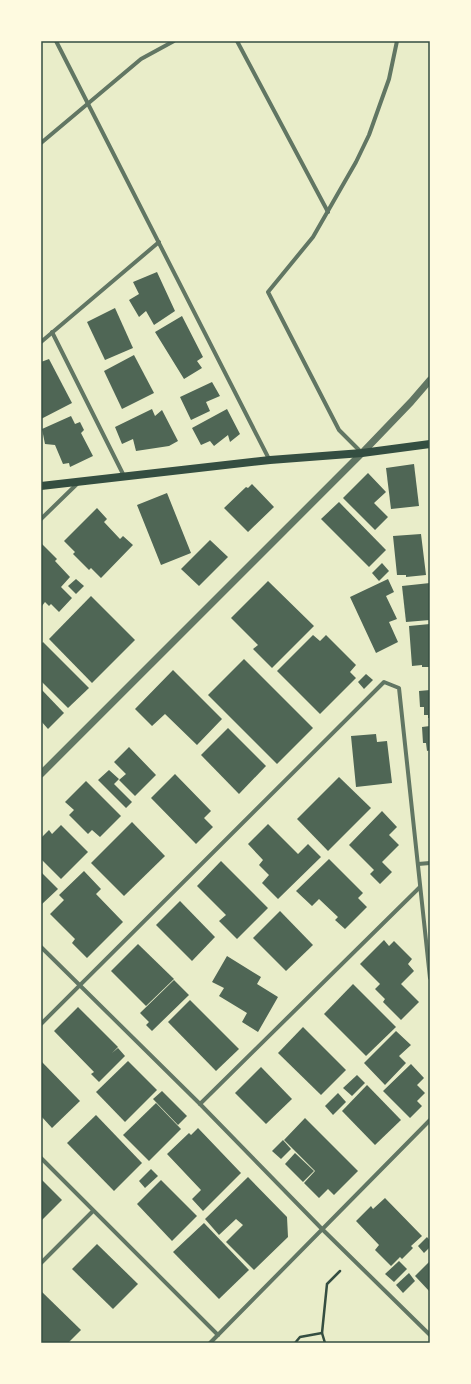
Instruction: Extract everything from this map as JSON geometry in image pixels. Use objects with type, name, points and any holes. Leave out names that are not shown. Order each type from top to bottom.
[{"type":"main road","points":[[41,486],[270,460],[362,453],[430,444]]},
{"type":"street","points":[[56,41],[270,460]]},
{"type":"street","points":[[41,143],[141,59],[174,41]]},
{"type":"street","points":[[238,41],[328,212]]},
{"type":"street","points":[[362,453],[339,430],[268,292],[314,237],[352,169],[369,135],[389,79],[397,41]]},
{"type":"street","points":[[41,342],[159,242]]},
{"type":"street","points":[[52,332],[124,476]]},
{"type":"street","points":[[41,774],[362,453],[430,380]]},
{"type":"street","points":[[41,519],[80,481]]},
{"type":"street","points":[[41,1024],[384,682],[399,688],[430,978]]},
{"type":"street","points":[[418,864],[430,863]]},
{"type":"street","points":[[200,1104],[420,887]]},
{"type":"street","points":[[41,947],[200,1104],[322,1229],[430,1336]]},
{"type":"street","points":[[210,1343],[430,1120]]},
{"type":"street","points":[[41,1158],[218,1335]]},
{"type":"street","points":[[41,1263],[94,1211]]},
{"type":"path","points":[[325,1343],[322,1333],[327,1284],[344,1268]]},
{"type":"path","points":[[295,1343],[300,1337],[322,1333]]},
{"type":"building","points":[[157,272],[175,311],[154,325],[146,311],[139,317],[129,300],[139,294],[133,282]]},
{"type":"building","points":[[115,308],[133,348],[105,360],[87,322]]},
{"type":"building","points":[[182,316],[203,357],[197,361],[202,368],[184,379],[155,332]]},
{"type":"building","points":[[134,355],[154,393],[122,409],[104,371]]},
{"type":"building","points":[[49,359],[72,403],[41,419],[41,362]]},
{"type":"building","points":[[212,382],[220,396],[206,402],[210,411],[191,420],[180,397]]},
{"type":"building","points":[[152,409],[155,416],[162,410],[178,441],[169,446],[136,451],[133,439],[122,444],[115,427]]},
{"type":"building","points":[[227,409],[240,434],[230,442],[228,435],[214,446],[210,441],[201,445],[192,428]]},
{"type":"building","points":[[71,416],[75,424],[80,422],[84,430],[81,433],[93,456],[70,467],[69,463],[63,464],[55,445],[45,444],[42,429]]},
{"type":"building","points":[[414,464],[419,506],[391,509],[386,468]]},
{"type":"building","points":[[368,473],[386,492],[374,503],[388,517],[375,530],[343,498]]},
{"type":"building","points":[[252,484],[274,507],[248,532],[224,508],[246,487],[248,488]]},
{"type":"building","points":[[167,493],[191,553],[161,565],[137,505]]},
{"type":"building","points":[[339,502],[386,550],[369,567],[321,519]]},
{"type":"building","points":[[97,508],[107,519],[104,522],[120,539],[123,536],[133,545],[101,578],[91,568],[89,570],[73,554],[75,552],[64,541]]},
{"type":"building","points":[[421,534],[426,575],[406,577],[406,575],[397,575],[393,536]]},
{"type":"building","points":[[210,540],[228,557],[199,586],[181,569]]},
{"type":"building","points":[[41,543],[57,559],[55,561],[70,577],[61,587],[72,598],[59,612],[51,604],[49,606],[45,602],[42,606],[41,605]]},
{"type":"building","points":[[382,563],[389,571],[379,581],[372,573]]},
{"type":"building","points":[[76,579],[84,586],[76,594],[68,586]]},
{"type":"building","points":[[388,579],[394,592],[386,596],[397,619],[389,622],[398,642],[376,653],[350,597]]},
{"type":"building","points":[[268,581],[314,626],[272,668],[253,649],[258,645],[231,618]]},
{"type":"building","points":[[430,583],[430,620],[406,622],[402,586]]},
{"type":"building","points":[[91,596],[135,640],[92,683],[49,639]]},
{"type":"building","points":[[430,624],[430,667],[422,667],[422,665],[412,666],[409,626]]},
{"type":"building","points":[[313,635],[320,641],[326,635],[356,665],[350,672],[356,678],[320,714],[277,671]]},
{"type":"building","points":[[43,642],[89,688],[68,708],[41,681],[41,644]]},
{"type":"building","points":[[244,659],[313,728],[277,764],[208,695]]},
{"type":"building","points":[[173,670],[222,719],[197,745],[165,714],[152,726],[135,709]]},
{"type":"building","points":[[366,674],[373,680],[364,689],[358,682]]},
{"type":"building","points":[[41,689],[64,713],[48,729],[41,721]]},
{"type":"building","points":[[430,690],[430,718],[428,718],[428,715],[424,715],[424,707],[420,707],[419,691]]},
{"type":"building","points":[[430,726],[430,750],[427,751],[426,743],[423,743],[422,727]]},
{"type":"building","points":[[228,728],[266,766],[239,794],[201,755]]},
{"type":"building","points":[[376,734],[377,742],[387,741],[392,783],[356,787],[351,736]]},
{"type":"building","points":[[129,747],[156,775],[135,796],[119,780],[126,774],[114,762]]},
{"type":"building","points":[[109,770],[119,779],[114,784],[132,802],[126,808],[98,780]]},
{"type":"building","points":[[175,774],[211,811],[204,818],[213,827],[196,844],[151,798]]},
{"type":"building","points":[[339,777],[371,808],[328,851],[297,819]]},
{"type":"building","points":[[86,781],[121,816],[100,837],[92,830],[88,834],[69,815],[74,810],[65,802]]},
{"type":"building","points":[[382,811],[397,827],[389,835],[399,845],[382,862],[392,872],[380,884],[370,874],[374,870],[349,845]]},
{"type":"building","points":[[132,822],[165,856],[124,896],[91,863]]},
{"type":"building","points":[[268,824],[298,854],[308,844],[321,857],[278,899],[262,883],[269,875],[259,865],[263,860],[248,844]]},
{"type":"building","points":[[61,825],[88,852],[61,879],[41,859],[41,838],[49,830],[52,834]]},
{"type":"building","points":[[329,859],[363,893],[358,898],[367,907],[345,929],[335,920],[338,917],[319,899],[312,906],[296,891]]},
{"type":"building","points":[[221,861],[268,908],[237,939],[219,921],[226,915],[197,886]]},
{"type":"building","points":[[84,871],[101,889],[96,894],[123,922],[87,958],[72,943],[75,939],[50,914],[64,900],[59,895]]},
{"type":"building","points":[[41,872],[58,889],[41,905]]},
{"type":"building","points":[[180,901],[215,937],[192,961],[156,925]]},
{"type":"building","points":[[280,911],[313,945],[286,971],[253,938]]},
{"type":"building","points":[[384,940],[389,946],[394,941],[412,959],[408,964],[414,971],[401,984],[419,1002],[401,1020],[383,1002],[385,999],[375,989],[380,984],[360,964]]},
{"type":"building","points":[[138,944],[174,979],[146,1006],[111,971]]},
{"type":"building","points":[[227,956],[261,977],[257,984],[278,997],[258,1032],[242,1022],[247,1013],[219,996],[224,988],[212,982]]},
{"type":"building","points":[[174,980],[189,995],[152,1031],[146,1025],[149,1022],[140,1013]]},
{"type":"building","points":[[353,984],[396,1027],[366,1056],[324,1014]]},
{"type":"building","points":[[190,1000],[239,1049],[216,1071],[168,1022]]},
{"type":"building","points":[[78,1007],[118,1047],[112,1053],[118,1048],[125,1056],[99,1082],[91,1074],[94,1072],[54,1031]]},
{"type":"building","points":[[303,1027],[346,1070],[321,1095],[278,1053]]},
{"type":"building","points":[[396,1031],[411,1045],[399,1056],[406,1063],[385,1085],[364,1063]]},
{"type":"building","points":[[41,1061],[80,1101],[52,1128],[41,1116]]},
{"type":"building","points":[[128,1061],[157,1090],[125,1122],[96,1092]]},
{"type":"building","points":[[411,1064],[424,1078],[417,1085],[425,1093],[417,1101],[422,1106],[410,1118],[383,1091]]},
{"type":"building","points":[[261,1067],[292,1099],[266,1124],[235,1093]]},
{"type":"building","points":[[357,1075],[365,1083],[352,1096],[343,1088]]},
{"type":"building","points":[[367,1085],[401,1120],[375,1145],[342,1111]]},
{"type":"building","points":[[162,1091],[187,1116],[178,1125],[153,1099]]},
{"type":"building","points":[[338,1093],[346,1102],[333,1115],[325,1106]]},
{"type":"building","points":[[156,1103],[181,1129],[149,1161],[123,1135]]},
{"type":"building","points":[[96,1115],[142,1163],[114,1191],[67,1143]]},
{"type":"building","points":[[305,1118],[358,1171],[334,1195],[328,1189],[319,1198],[304,1183],[315,1171],[284,1140]]},
{"type":"building","points":[[198,1128],[241,1173],[203,1211],[192,1199],[201,1190],[167,1154],[189,1133],[191,1135]]},
{"type":"building","points":[[283,1140],[291,1149],[281,1159],[272,1151]]},
{"type":"building","points":[[295,1153],[314,1171],[303,1182],[285,1164]]},
{"type":"building","points":[[151,1169],[158,1176],[145,1188],[139,1181]]},
{"type":"building","points":[[248,1177],[287,1217],[288,1237],[254,1270],[226,1242],[243,1225],[236,1219],[219,1235],[205,1219]]},
{"type":"building","points":[[41,1179],[62,1200],[41,1221]]},
{"type":"building","points":[[161,1180],[197,1216],[172,1241],[137,1204]]},
{"type":"building","points":[[385,1198],[422,1236],[411,1246],[413,1248],[402,1259],[400,1257],[391,1266],[375,1250],[379,1245],[356,1221],[371,1206],[373,1209]]},
{"type":"building","points":[[204,1223],[249,1270],[219,1299],[173,1252]]},
{"type":"building","points":[[427,1237],[430,1241],[430,1247],[424,1253],[418,1246]]},
{"type":"building","points":[[97,1244],[138,1284],[113,1309],[72,1269]]},
{"type":"building","points":[[399,1261],[407,1269],[394,1282],[385,1274]]},
{"type":"building","points":[[430,1261],[430,1292],[415,1276]]},
{"type":"building","points":[[409,1273],[415,1281],[403,1293],[396,1285]]},
{"type":"building","points":[[41,1291],[81,1330],[68,1343],[41,1343]]}]
